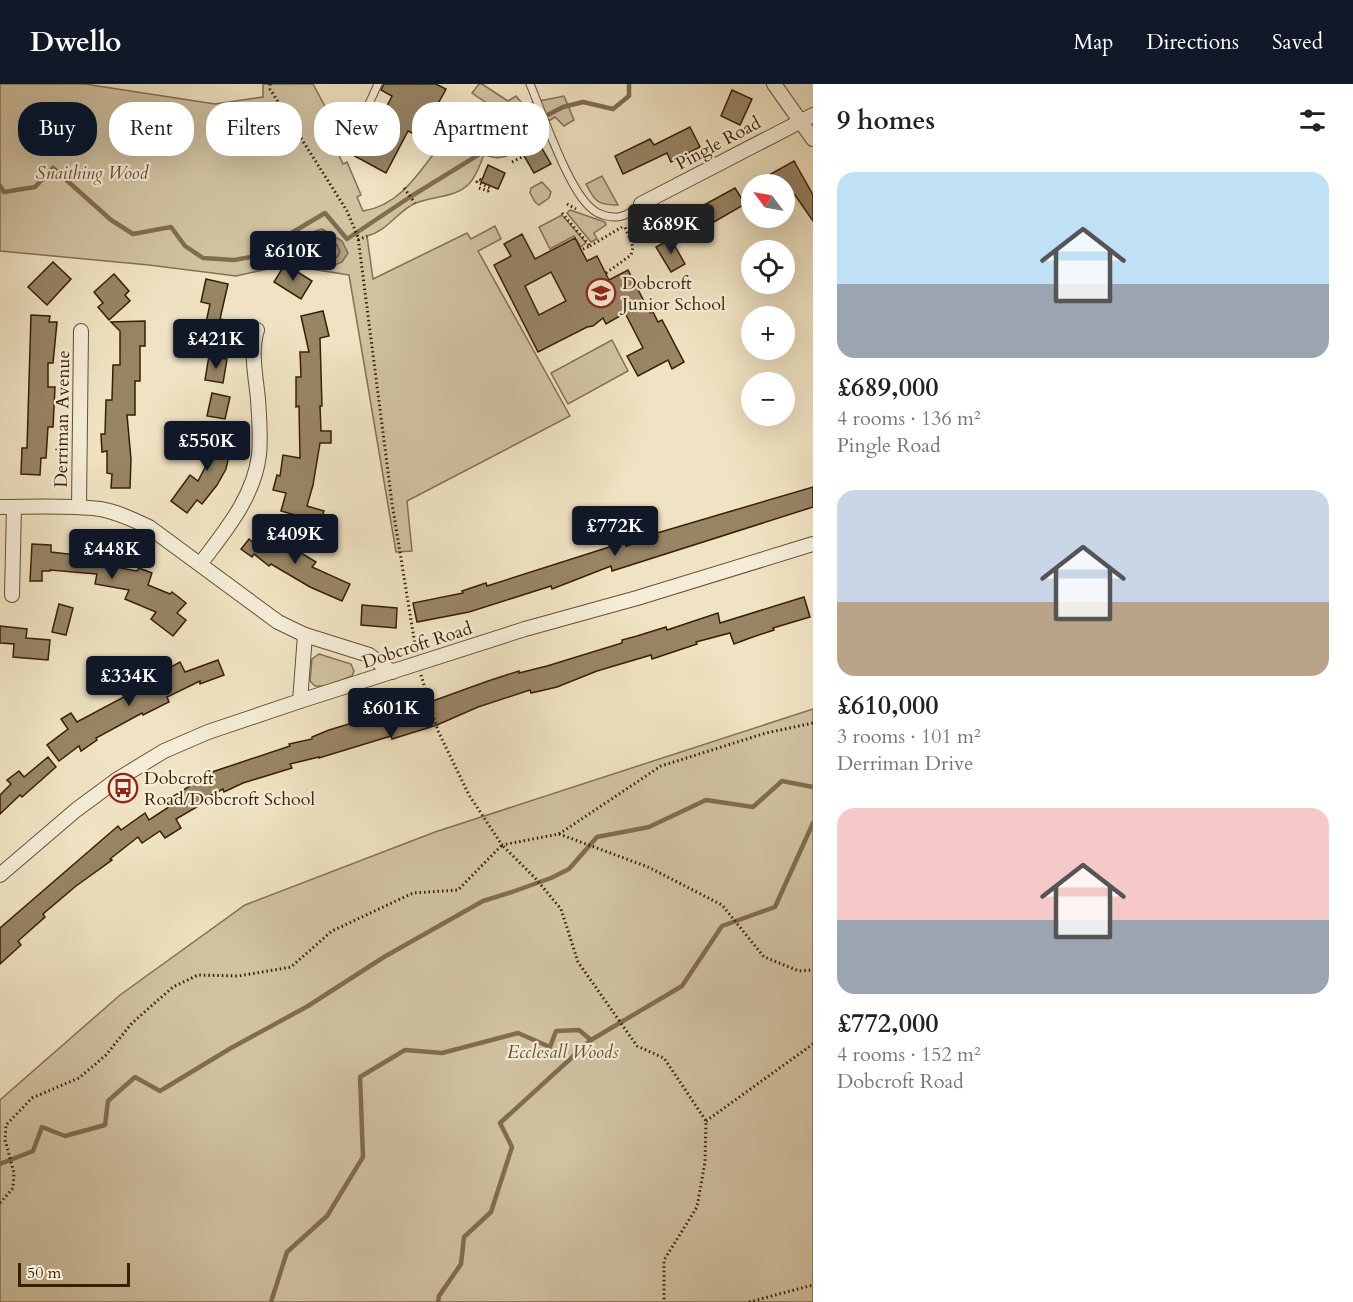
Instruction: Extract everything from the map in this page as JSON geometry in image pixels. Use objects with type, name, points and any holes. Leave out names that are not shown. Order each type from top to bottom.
[{"type":"street","points":[[774,84],[813,139]]},
{"type":"street","name":"Pingle Road","points":[[641,204],[813,115]]},
{"type":"street","points":[[201,563],[241,508],[259,456],[254,348],[257,330]]},
{"type":"street","name":"Derriman Avenue","points":[[79,507],[81,331]]},
{"type":"street","points":[[12,595],[7,507],[102,509],[126,516],[149,527],[201,563],[278,622],[305,635],[369,655],[392,672]]},
{"type":"street","name":"Dobcroft Road","points":[[0,875],[76,810],[118,779],[164,751],[208,732],[300,700],[525,629],[637,598],[813,544]]},
{"type":"street","points":[[300,700],[305,635]]},
{"type":"lane","points":[[370,102],[378,84]]},
{"type":"lane","points":[[530,84],[562,161],[583,200],[592,210],[604,216],[622,216],[641,204]]},
{"type":"path","points":[[270,84],[270,89],[347,211],[358,239],[392,503],[418,664],[438,731],[469,795],[502,845],[536,879],[561,909],[578,962],[637,1046],[664,1058],[706,1121],[705,1162],[697,1207],[664,1260],[664,1302]]},
{"type":"path","points":[[512,162],[524,156]]},
{"type":"path","points":[[479,188],[488,191],[490,188],[477,182],[481,174]]},
{"type":"path","points":[[404,188],[415,203]]},
{"type":"path","points":[[562,213],[590,246]]},
{"type":"path","points":[[581,250],[625,226],[633,247],[631,255],[606,273]]},
{"type":"path","points":[[358,239],[367,236]]},
{"type":"path","points":[[0,1203],[14,1188],[14,1173],[5,1140],[6,1125],[32,1098],[79,1078],[106,1055],[132,1023],[173,987],[198,975],[238,976],[291,967],[332,931],[413,893],[458,890],[502,845],[559,834],[661,766],[766,733],[813,723]]},
{"type":"path","points":[[559,834],[648,867],[722,905],[764,957],[799,971],[813,970]]},
{"type":"path","points":[[706,1121],[813,1044]]},
{"type":"path","points":[[749,1302],[813,1285]]},
{"type":"green space","name":"Snaithing Wood","points":[[0,84],[85,84],[206,103],[206,156],[302,156],[302,102],[229,102],[263,97],[263,84],[313,84],[323,102],[314,102],[314,156],[339,156],[343,164],[347,162],[361,195],[357,197],[363,211],[376,208],[398,195],[417,176],[432,156],[484,156],[474,178],[463,189],[416,203],[381,230],[367,236],[373,279],[467,233],[471,239],[495,226],[501,239],[478,251],[570,416],[407,501],[412,551],[396,552],[349,275],[286,265],[236,276],[0,251]]},
{"type":"green space","points":[[479,84],[482,84],[508,101],[516,96],[521,102],[485,102],[472,93]]},
{"type":"green space","points":[[564,96],[574,120],[564,126],[555,117],[549,121],[549,102],[534,102]]},
{"type":"green space","points":[[602,176],[618,205],[601,203],[589,190],[586,184]]},
{"type":"green space","points":[[542,182],[551,192],[549,198],[539,205],[530,193],[531,188]]},
{"type":"green space","points":[[570,210],[605,222],[606,225],[594,233],[597,239],[591,242],[567,213]]},
{"type":"green space","points":[[562,215],[586,243],[581,247],[574,236],[550,249],[539,227]]},
{"type":"green space","points":[[612,340],[628,371],[568,404],[551,373]]},
{"type":"green space","points":[[319,654],[351,664],[354,671],[352,676],[326,686],[315,686],[310,681],[312,659]]},
{"type":"green space","name":"Ecclesall Woods","points":[[813,709],[813,1302],[0,1302],[0,1100],[120,995],[245,905],[435,832]]},
{"type":"water","points":[[322,229],[342,241],[348,253],[342,262],[328,268],[316,264],[295,246],[306,234]]},
{"type":"building","points":[[384,84],[436,84],[446,89],[439,102],[412,102],[412,133],[408,131],[400,146],[400,102],[389,102],[392,96],[381,90]]},
{"type":"building","points":[[732,90],[752,99],[740,125],[721,116]]},
{"type":"building","points":[[690,127],[700,147],[671,162],[667,153],[623,174],[615,156],[650,139],[654,145]]},
{"type":"building","points":[[355,156],[395,156],[386,173]]},
{"type":"building","points":[[524,156],[546,156],[551,164],[534,173]]},
{"type":"building","points":[[794,161],[813,195],[813,221],[795,195],[795,174],[771,174]]},
{"type":"building","points":[[488,165],[505,173],[498,189],[481,182]]},
{"type":"building","points":[[735,188],[741,198],[741,206],[690,236],[680,218]]},
{"type":"building","name":"Dobcroft Junior School","points":[[522,234],[535,259],[575,238],[587,261],[597,256],[609,280],[628,270],[650,313],[653,312],[658,322],[662,320],[684,362],[672,369],[668,360],[638,376],[627,356],[643,348],[625,313],[606,324],[603,318],[593,326],[538,352],[494,265],[511,256],[504,244]],"holes":[[[551,272],[566,301],[539,315],[525,286]]]},
{"type":"building","points":[[671,239],[685,264],[671,272],[656,247]]},
{"type":"building","points":[[53,262],[71,279],[47,305],[28,287]]},
{"type":"building","points":[[285,264],[312,281],[301,299],[274,282]]},
{"type":"building","points":[[114,274],[129,291],[125,295],[130,301],[109,320],[98,307],[103,303],[94,292]]},
{"type":"building","points":[[206,279],[228,284],[220,319],[226,320],[221,345],[202,341],[210,304],[201,302]]},
{"type":"building","points":[[323,311],[329,336],[320,338],[321,431],[331,431],[331,443],[320,443],[307,506],[324,511],[320,522],[281,511],[286,493],[273,490],[277,475],[280,476],[283,455],[300,458],[296,377],[301,377],[300,352],[309,352],[301,316]]},
{"type":"building","points":[[31,315],[50,316],[49,322],[57,322],[53,363],[48,363],[48,387],[55,387],[53,427],[48,427],[46,458],[41,458],[40,475],[21,474],[22,448],[27,448]]},
{"type":"building","points":[[145,321],[145,346],[140,346],[140,381],[135,381],[135,415],[127,415],[131,459],[130,488],[111,488],[112,474],[107,473],[107,451],[102,452],[101,434],[105,434],[106,400],[112,400],[113,365],[120,365],[120,331],[111,322]]},
{"type":"building","points":[[209,356],[227,359],[223,383],[205,380]]},
{"type":"building","points":[[212,393],[230,397],[225,419],[207,416]]},
{"type":"building","points":[[214,427],[234,432],[226,469],[202,504],[197,500],[187,513],[171,501],[190,475],[198,481],[214,450],[209,449]]},
{"type":"building","points":[[813,487],[813,507],[612,571],[611,566],[552,589],[551,586],[469,612],[417,622],[413,603],[463,593],[462,591],[486,583],[487,586],[625,542],[626,546],[658,537],[657,533]]},
{"type":"building","points":[[277,531],[289,540],[286,544],[316,562],[312,567],[350,584],[342,601],[310,587],[271,564],[269,566],[254,554],[252,557],[241,549],[249,539],[255,544],[265,532],[272,538]]},
{"type":"building","points":[[32,544],[51,545],[51,552],[76,555],[77,545],[117,552],[115,567],[137,571],[139,568],[152,573],[148,585],[170,594],[172,592],[186,603],[177,613],[186,620],[173,636],[151,619],[156,612],[125,599],[129,590],[95,584],[97,574],[50,570],[42,571],[42,581],[30,581]]},
{"type":"building","points":[[804,597],[810,617],[773,628],[774,630],[734,644],[730,633],[696,642],[697,644],[652,659],[651,655],[597,671],[557,687],[531,693],[530,690],[478,707],[437,725],[392,739],[391,736],[319,758],[290,764],[292,768],[243,783],[224,792],[223,789],[200,801],[202,804],[176,819],[181,828],[165,838],[160,831],[142,843],[138,837],[43,914],[45,917],[18,941],[21,945],[0,964],[0,928],[118,826],[121,830],[145,813],[149,820],[172,805],[169,799],[212,772],[290,746],[289,744],[312,739],[329,730],[430,702],[519,671],[519,673],[547,666],[622,643],[622,640],[666,627],[667,630],[718,613],[720,623]]},
{"type":"building","points":[[59,604],[73,608],[66,635],[52,632]]},
{"type":"building","points":[[362,605],[397,608],[396,628],[361,625]]},
{"type":"building","points":[[0,626],[27,629],[26,638],[50,640],[48,660],[13,657],[14,644],[0,643]]},
{"type":"building","points":[[218,660],[224,675],[200,684],[200,681],[167,697],[169,702],[143,715],[142,713],[96,738],[97,740],[81,751],[79,746],[59,761],[47,745],[68,729],[61,719],[71,713],[77,722],[124,697],[122,691],[141,682],[143,687],[170,675],[167,669],[180,662],[185,672]]},
{"type":"building","points":[[48,757],[56,767],[0,814],[0,795],[11,784],[7,780],[19,771],[24,777]]},
{"type":"waterway","points":[[0,186],[4,192],[35,187],[53,168],[111,220],[133,234],[171,227],[185,246],[203,258],[234,260],[251,257],[325,213],[347,239],[517,131],[563,107],[583,102],[613,109],[629,96],[629,84]]},
{"type":"waterway","points":[[0,1164],[33,1151],[42,1127],[65,1136],[105,1125],[108,1101],[135,1077],[160,1091],[231,1048],[308,1006],[384,957],[483,901],[551,878],[569,869],[597,837],[649,827],[706,800],[753,807],[782,781],[813,787]]},
{"type":"waterway","points":[[271,1302],[287,1252],[327,1216],[363,1157],[360,1077],[405,1050],[442,1053],[518,1033],[550,1047],[556,1031],[579,1030],[591,1040],[682,986],[722,926],[775,907],[813,823]]},
{"type":"waterway","points":[[438,1302],[439,1296],[461,1264],[464,1237],[491,1212],[512,1147],[500,1123],[591,1040]]},
{"type":"place","name":"Dobcroft Junior School","points":[[601,293]]},
{"type":"place","name":"Dobcroft Road/Dobcroft School","points":[[123,788]]}]
